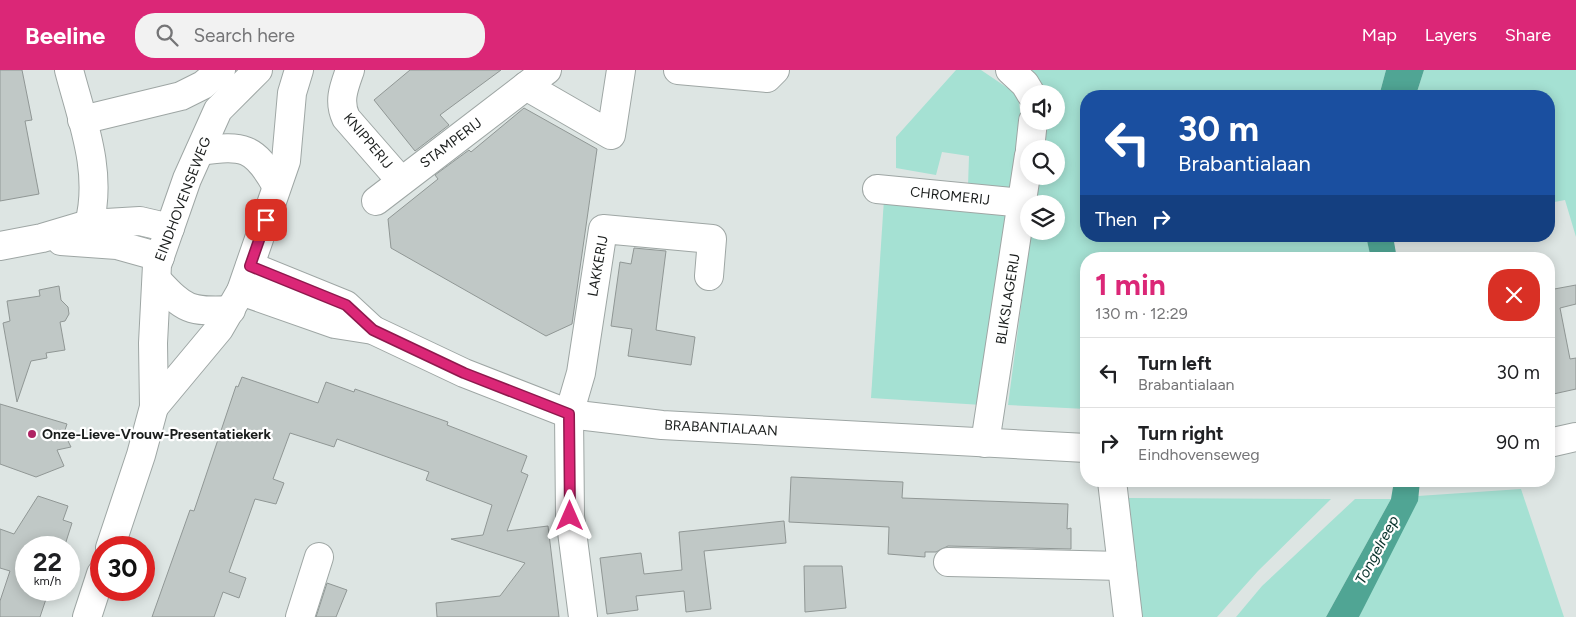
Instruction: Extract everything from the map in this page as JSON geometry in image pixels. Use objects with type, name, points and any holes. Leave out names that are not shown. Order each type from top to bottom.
[{"type":"street","points":[[69,70],[94,169],[94,207],[89,224]]},
{"type":"street","points":[[82,120],[180,96],[203,85],[221,70]]},
{"type":"street","name":"EINDHOVENSEWEG","points":[[114,536],[141,455],[154,406],[153,343],[158,269],[170,228],[218,110],[258,70]]},
{"type":"street","name":"EINDHOVENSEWEG","points":[[154,406],[202,350],[236,301],[286,161],[292,93],[299,70]]},
{"type":"street","name":"KNIPPERIJ","points":[[350,70],[342,90],[341,107],[346,118],[401,181]]},
{"type":"street","name":"STAMPERIJ","points":[[376,201],[536,78],[611,135],[621,70]]},
{"type":"street","points":[[678,70],[767,78],[775,70]]},
{"type":"street","points":[[1010,70],[1026,85]]},
{"type":"street","points":[[200,151],[240,148],[254,154],[264,164],[276,185]]},
{"type":"street","name":"CHROMERIJ","points":[[877,189],[1020,203]]},
{"type":"street","points":[[0,246],[42,238],[89,224],[140,221],[170,228]]},
{"type":"street","name":"BLIKSLAGERIJ","points":[[985,443],[1020,222]]},
{"type":"street","name":"LAKKERIJ","points":[[569,414],[581,373],[603,229],[712,239],[709,276]]},
{"type":"street","points":[[42,238],[73,243],[95,242],[117,245],[158,269]]},
{"type":"street","name":"BRABANTIALAAN","points":[[250,266],[346,305],[373,330]]},
{"type":"street","name":"BRABANTIALAAN","points":[[158,269],[176,300],[189,309],[236,301],[335,324],[373,330],[464,373],[569,414],[662,425],[1080,448]]},
{"type":"street","points":[[569,414],[570,516],[583,617]]},
{"type":"street","points":[[1555,442],[1576,437]]},
{"type":"street","points":[[1113,487],[1128,617]]},
{"type":"street","points":[[300,617],[319,557]]},
{"type":"street","points":[[948,562],[1122,566]]},
{"type":"street","points":[[87,617],[92,601]]},
{"type":"shaded area","points":[[956,70],[981,70],[1018,95],[1020,130],[1022,130],[1013,193],[968,186],[969,156],[942,152],[936,175],[896,168],[896,137]]},
{"type":"shaded area","points":[[1027,70],[1386,70],[1381,90],[1080,90],[1080,242],[1367,242],[1369,252],[1080,252],[1080,409],[1008,405],[1030,240],[1065,240],[1065,195],[1035,195],[1037,185],[1065,185],[1065,140],[1042,140],[1044,130],[1065,130],[1065,85],[1040,85]]},
{"type":"shaded area","points":[[1424,70],[1576,70],[1576,237],[1565,200],[1555,202],[1555,90],[1418,90]]},
{"type":"shaded area","points":[[884,199],[1010,211],[982,405],[871,398]]},
{"type":"shaded area","points":[[1521,489],[1564,617],[1359,617],[1418,496]]},
{"type":"shaded area","points":[[1127,498],[1331,499],[1258,571],[1217,617],[1139,617]]},
{"type":"shaded area","points":[[1355,499],[1391,499],[1326,617],[1236,617],[1262,586]]},
{"type":"water","points":[[1386,70],[1424,70],[1418,90],[1381,90]]},
{"type":"water","points":[[1367,242],[1394,242],[1396,252],[1369,252]]},
{"type":"water","name":"Tongelreep","points":[[1393,487],[1419,487],[1418,501],[1359,617],[1326,617],[1391,499]]},
{"type":"building","points":[[0,70],[22,70],[32,120],[25,121],[39,194],[0,201]]},
{"type":"building","points":[[410,70],[501,70],[440,115],[449,125],[415,151],[374,100]]},
{"type":"building","points":[[524,108],[597,149],[572,324],[546,336],[391,248],[388,219],[438,179],[435,175],[469,150],[471,152]]},
{"type":"building","points":[[634,248],[666,251],[656,330],[695,337],[691,365],[628,356],[632,329],[611,326],[620,262],[631,264]]},
{"type":"building","points":[[1576,285],[1576,304],[1560,308],[1570,359],[1576,358],[1576,389],[1555,394],[1555,289]]},
{"type":"building","points":[[59,286],[61,300],[68,307],[69,314],[65,321],[60,322],[65,350],[46,353],[47,358],[31,361],[17,402],[3,323],[10,321],[7,301],[40,296],[39,290]]},
{"type":"building","points":[[242,377],[318,403],[326,382],[354,392],[355,389],[448,422],[447,425],[527,456],[521,472],[528,475],[507,531],[548,526],[559,617],[437,617],[436,603],[500,596],[525,563],[451,539],[483,535],[492,505],[426,480],[429,472],[337,439],[334,447],[290,433],[273,479],[284,483],[276,504],[255,499],[229,572],[246,578],[239,598],[223,592],[214,617],[152,617],[190,510],[194,511],[236,386],[238,387]]},
{"type":"building","name":"Onze-Lieve-Vrouw-Presentatiekerk","points":[[0,404],[67,424],[64,433],[71,447],[57,450],[64,466],[36,477],[0,464]]},
{"type":"building","points":[[791,477],[903,482],[902,498],[1068,504],[1067,529],[1071,528],[1071,549],[948,546],[936,552],[925,552],[925,557],[888,554],[889,527],[789,522]]},
{"type":"building","points":[[38,496],[68,506],[63,520],[72,523],[68,536],[15,536],[15,601],[45,601],[40,617],[0,617],[0,601],[10,571],[0,568],[0,529],[14,534]]},
{"type":"building","points":[[784,521],[786,543],[704,551],[711,609],[686,612],[684,591],[636,596],[638,610],[607,614],[600,558],[641,553],[644,574],[682,570],[679,532]]},
{"type":"building","points":[[804,566],[842,566],[846,608],[805,612]]},
{"type":"building","points":[[327,583],[347,590],[336,617],[316,617]]},
{"type":"place","name":"Onze-Lieve-Vrouw-Presentatiekerk","points":[[32,434]]},
{"type":"route","points":[[266,220],[250,266],[346,305],[373,330],[464,373],[569,414],[571,444],[570,516]]}]
